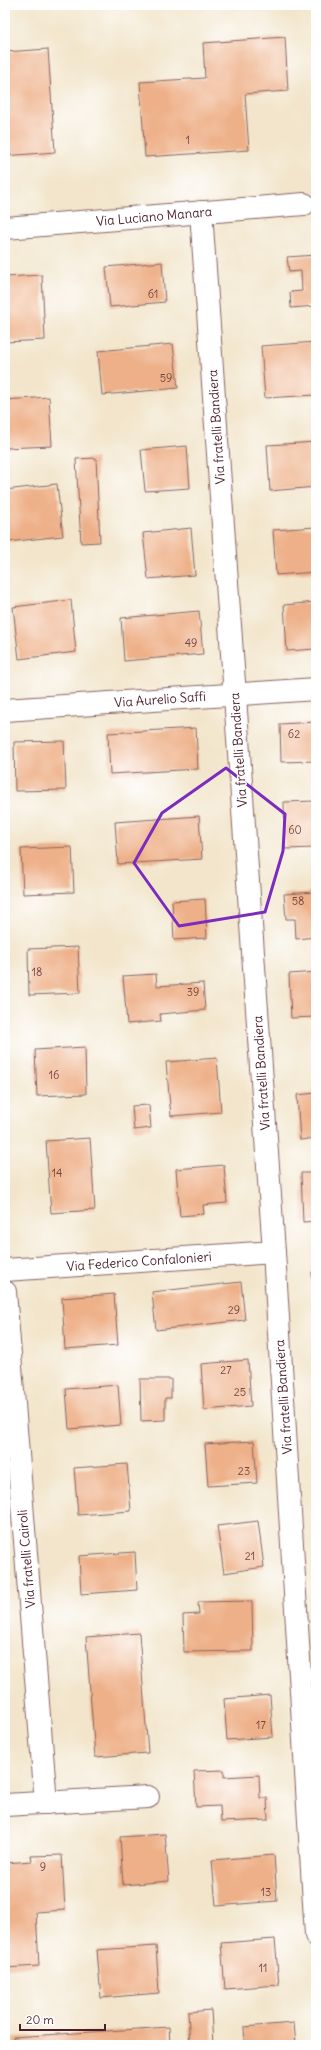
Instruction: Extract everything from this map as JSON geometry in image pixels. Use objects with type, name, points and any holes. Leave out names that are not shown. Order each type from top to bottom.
[{"type":"street","name":"Via Luciano Manara","points":[[5,228],[304,204]]},
{"type":"street","name":"Via fratelli Bandiera","points":[[201,212],[274,1252],[316,1935]]},
{"type":"street","name":"Via Aurelio Saffi","points":[[5,710],[316,689]]},
{"type":"street","name":"Via Federico Confalonieri","points":[[5,1270],[274,1252]]},
{"type":"street","name":"Via fratelli Cairoli","points":[[5,1292],[46,1803]]},
{"type":"street","points":[[5,1806],[148,1797]]},
{"type":"highlighted area","points":[[226,768],[285,814],[283,851],[265,912],[179,926],[134,863],[162,813]]},
{"type":"building","points":[[285,37],[288,91],[245,94],[249,150],[145,157],[140,82],[205,78],[203,43]]},
{"type":"building","points":[[48,49],[55,152],[5,156],[5,52]]},
{"type":"building","points":[[316,255],[316,306],[291,308],[290,292],[302,291],[301,271],[289,272],[287,257]]},
{"type":"building","points":[[162,262],[165,302],[110,307],[106,267]]},
{"type":"building","points":[[42,275],[45,340],[5,342],[5,277]]},
{"type":"building","points":[[316,342],[316,395],[265,398],[261,346]]},
{"type":"building","points":[[173,344],[178,388],[102,395],[98,351]]},
{"type":"building","points":[[49,397],[52,446],[5,448],[5,400]]},
{"type":"building","points":[[316,442],[316,487],[270,491],[267,445]]},
{"type":"building","points":[[187,446],[190,488],[145,491],[141,450]]},
{"type":"building","points":[[96,458],[100,542],[81,543],[76,459]]},
{"type":"building","points":[[57,484],[63,536],[7,542],[5,490]]},
{"type":"building","points":[[316,527],[316,572],[276,575],[273,530]]},
{"type":"building","points":[[191,528],[195,575],[148,579],[143,533]]},
{"type":"building","points":[[71,600],[76,652],[19,659],[13,607]]},
{"type":"building","points":[[316,602],[316,649],[287,651],[284,605]]},
{"type":"building","points":[[199,611],[203,654],[124,661],[121,618]]},
{"type":"building","points":[[316,722],[316,761],[281,762],[280,724]]},
{"type":"building","points":[[196,728],[198,769],[110,774],[108,733]]},
{"type":"building","points":[[64,741],[66,790],[15,791],[14,742]]},
{"type":"building","points":[[316,801],[316,848],[285,849],[284,802]]},
{"type":"building","points":[[199,816],[202,859],[118,864],[115,822]]},
{"type":"building","points":[[72,847],[74,892],[23,894],[21,849]]},
{"type":"building","points":[[316,892],[316,937],[296,939],[295,919],[286,919],[284,894]]},
{"type":"building","points":[[205,899],[207,938],[174,940],[172,901]]},
{"type":"building","points":[[78,947],[80,993],[29,995],[28,949]]},
{"type":"building","points":[[316,972],[316,1017],[291,1018],[289,974]]},
{"type":"building","points":[[156,974],[157,986],[203,983],[205,1010],[160,1014],[161,1021],[127,1024],[123,976]]},
{"type":"building","points":[[85,1047],[86,1094],[37,1096],[35,1050]]},
{"type":"building","points":[[217,1058],[221,1112],[171,1116],[166,1062]]},
{"type":"building","points":[[316,1093],[316,1138],[300,1140],[297,1095]]},
{"type":"building","points":[[149,1105],[151,1128],[134,1130],[132,1106]]},
{"type":"building","points":[[90,1138],[95,1210],[51,1213],[46,1141]]},
{"type":"building","points":[[224,1165],[227,1203],[203,1205],[204,1214],[180,1216],[176,1169]]},
{"type":"building","points":[[301,1173],[316,1173],[316,1221],[303,1222]]},
{"type":"building","points":[[316,1271],[316,1310],[314,1310],[312,1272]]},
{"type":"building","points":[[241,1282],[245,1320],[156,1330],[152,1292]]},
{"type":"building","points":[[114,1294],[118,1345],[65,1349],[62,1298]]},
{"type":"building","points":[[248,1360],[251,1406],[204,1410],[201,1364]]},
{"type":"building","points":[[140,1379],[171,1379],[171,1398],[165,1398],[165,1420],[141,1421]]},
{"type":"building","points":[[118,1385],[121,1425],[69,1429],[66,1389]]},
{"type":"building","points":[[254,1441],[257,1483],[208,1486],[205,1444]]},
{"type":"building","points":[[127,1464],[131,1511],[78,1515],[74,1468]]},
{"type":"building","points":[[258,1521],[264,1567],[224,1573],[217,1526]]},
{"type":"building","points":[[135,1552],[137,1590],[81,1594],[79,1556]]},
{"type":"building","points":[[252,1601],[253,1651],[184,1652],[183,1615],[199,1614],[198,1602]]},
{"type":"building","points":[[139,1633],[148,1753],[95,1757],[86,1637]]},
{"type":"building","points":[[270,1695],[273,1737],[227,1740],[224,1699]]},
{"type":"building","points":[[224,1770],[224,1777],[259,1775],[260,1798],[267,1798],[268,1820],[221,1822],[220,1806],[196,1807],[194,1771]]},
{"type":"building","points":[[165,1834],[169,1881],[123,1885],[120,1837]]},
{"type":"building","points":[[62,1855],[65,1910],[36,1912],[39,1966],[5,1968],[5,1863],[32,1861],[31,1856]]},
{"type":"building","points":[[274,1855],[277,1901],[216,1906],[212,1860]]},
{"type":"building","points":[[275,1939],[279,1985],[225,1989],[221,1943]]},
{"type":"building","points":[[156,1946],[159,1993],[101,1998],[97,1950]]},
{"type":"building","points":[[211,2010],[213,2045],[190,2045],[188,2012]]},
{"type":"building","points":[[294,2023],[296,2045],[245,2045],[244,2027]]},
{"type":"building","points":[[169,2027],[170,2045],[13,2045],[13,2037]]}]
